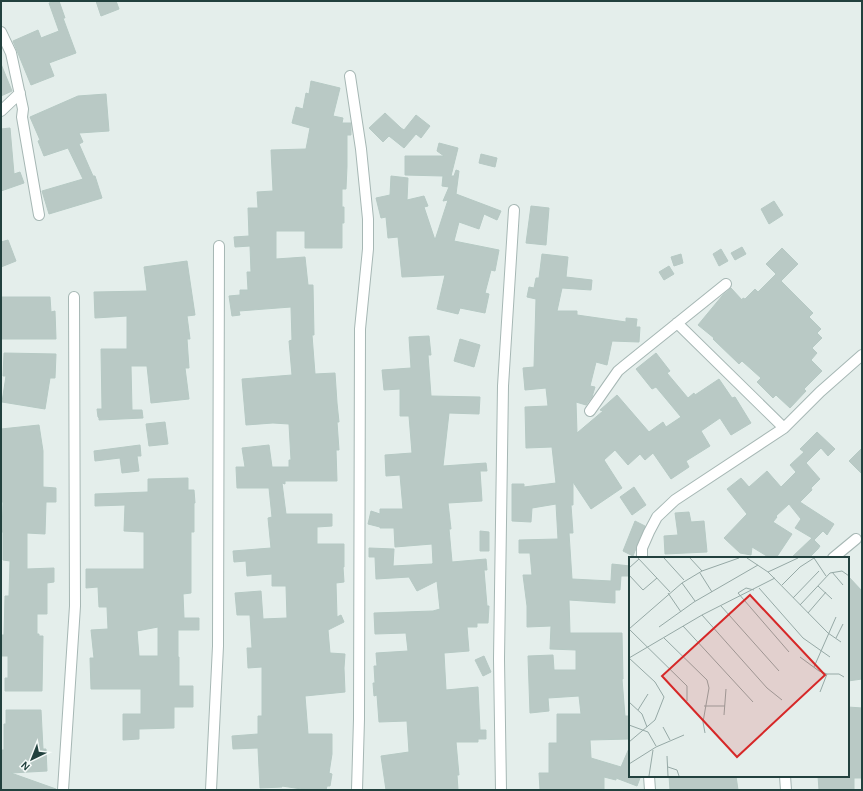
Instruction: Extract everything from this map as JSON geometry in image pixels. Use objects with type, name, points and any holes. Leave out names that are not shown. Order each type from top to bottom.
[{"type":"street","points":[[1,32],[11,53],[20,92],[23,109],[22,117],[38,215]]},
{"type":"street","points":[[350,76],[361,149],[368,219],[368,249],[360,329],[358,790]]},
{"type":"street","points":[[1,111],[20,92]]},
{"type":"street","points":[[501,790],[499,659],[503,386],[514,210]]},
{"type":"street","points":[[211,790],[218,646],[219,246]]},
{"type":"street","points":[[590,411],[621,368],[726,284]]},
{"type":"street","points":[[63,790],[75,606],[74,296]]},
{"type":"street","points":[[677,323],[784,428]]},
{"type":"street","points":[[642,557],[642,548],[648,532],[657,517],[675,500],[784,428],[820,392],[862,355]]},
{"type":"street","points":[[834,557],[856,539]]},
{"type":"street","points":[[649,777],[650,790]]},
{"type":"street","points":[[785,777],[786,790]]},
{"type":"building","points":[[59,1],[65,18],[63,18],[76,53],[49,63],[54,76],[31,85],[13,41],[38,30],[41,38],[59,31],[49,3]]},
{"type":"building","points":[[96,1],[116,1],[119,9],[101,16]]},
{"type":"building","points":[[1,64],[12,91],[1,96]]},
{"type":"building","points":[[311,81],[340,88],[333,116],[343,118],[342,123],[351,123],[351,135],[347,135],[346,189],[342,189],[344,223],[342,223],[342,248],[305,248],[305,231],[276,231],[276,259],[305,257],[308,285],[313,285],[314,335],[312,335],[315,374],[335,373],[339,422],[337,422],[339,450],[336,450],[337,481],[285,481],[285,484],[282,483],[286,514],[332,514],[332,526],[317,527],[317,544],[344,544],[344,582],[336,583],[337,617],[341,615],[344,622],[328,630],[330,653],[345,654],[345,692],[305,696],[308,734],[332,734],[332,754],[329,773],[332,774],[330,786],[327,786],[326,790],[308,790],[282,786],[260,788],[258,748],[233,749],[232,736],[258,734],[258,716],[262,716],[262,667],[248,668],[247,648],[252,648],[250,615],[237,615],[235,593],[261,591],[263,619],[287,618],[286,586],[272,586],[272,574],[247,576],[246,561],[234,562],[233,551],[271,548],[268,518],[272,517],[269,488],[237,488],[236,467],[245,467],[242,448],[269,445],[272,467],[289,467],[289,460],[291,460],[289,424],[273,423],[246,425],[242,379],[292,375],[289,341],[292,340],[291,307],[239,311],[240,315],[232,316],[229,296],[240,295],[240,290],[248,290],[247,272],[251,272],[250,246],[235,247],[234,237],[249,236],[248,208],[258,208],[257,192],[273,191],[271,150],[306,149],[310,128],[292,123],[296,107],[303,109],[306,93],[309,94]]},
{"type":"building","points":[[106,94],[109,131],[79,133],[83,142],[79,144],[93,176],[95,176],[102,198],[49,214],[42,191],[83,179],[68,148],[44,156],[38,141],[40,140],[30,117],[78,96]]},
{"type":"building","points":[[385,113],[404,130],[416,115],[430,126],[421,138],[416,134],[404,148],[389,136],[383,142],[369,128]]},
{"type":"building","points":[[10,128],[14,174],[20,172],[24,183],[1,191],[1,129]]},
{"type":"building","points":[[439,143],[458,148],[451,176],[454,176],[456,170],[459,171],[456,194],[501,211],[497,220],[484,214],[479,229],[459,222],[454,241],[499,250],[495,271],[491,270],[485,293],[489,294],[485,313],[460,308],[458,314],[437,309],[445,275],[402,277],[398,237],[388,238],[386,217],[381,218],[376,198],[390,195],[391,176],[408,178],[407,200],[424,196],[428,206],[424,207],[435,240],[448,200],[443,201],[449,187],[442,186],[443,176],[405,175],[405,156],[444,156],[437,151]]},
{"type":"building","points":[[481,154],[497,158],[495,167],[479,163]]},
{"type":"building","points":[[774,201],[783,215],[769,224],[761,209]]},
{"type":"building","points":[[531,206],[549,208],[546,245],[526,243]]},
{"type":"building","points":[[8,240],[16,261],[1,267],[1,242]]},
{"type":"building","points":[[742,247],[746,254],[735,260],[731,253]]},
{"type":"building","points":[[782,248],[798,264],[781,281],[813,313],[809,317],[821,329],[817,333],[822,338],[812,348],[817,353],[811,360],[822,371],[804,389],[806,391],[790,408],[776,395],[773,398],[757,382],[761,378],[742,361],[739,364],[713,339],[714,338],[698,325],[722,296],[731,288],[742,300],[755,289],[758,292],[776,274],[766,264]]},
{"type":"building","points":[[721,249],[728,261],[719,266],[713,254]]},
{"type":"building","points":[[542,254],[568,257],[566,277],[592,280],[591,290],[562,288],[557,311],[577,311],[577,315],[626,322],[626,318],[637,319],[636,327],[640,327],[639,342],[612,341],[607,365],[596,362],[590,386],[595,387],[592,397],[586,405],[576,402],[577,433],[603,411],[600,410],[617,395],[649,432],[663,422],[666,427],[681,417],[656,387],[652,389],[636,369],[656,353],[670,371],[667,373],[688,398],[719,379],[732,398],[735,397],[751,423],[731,435],[720,418],[701,431],[710,446],[686,461],[689,467],[671,479],[653,453],[645,460],[640,454],[628,465],[615,450],[604,460],[622,488],[591,509],[573,482],[573,505],[571,505],[573,533],[569,533],[572,579],[611,581],[612,564],[629,566],[629,576],[621,576],[620,590],[615,590],[615,603],[569,600],[570,633],[622,633],[622,679],[625,716],[629,716],[629,739],[590,740],[591,758],[621,767],[629,748],[629,777],[640,778],[637,786],[616,778],[616,780],[604,777],[604,790],[540,790],[539,773],[549,773],[549,743],[557,743],[557,714],[581,714],[579,696],[548,698],[549,711],[530,713],[528,656],[553,655],[554,670],[576,670],[576,650],[550,649],[551,626],[527,627],[527,606],[523,575],[532,575],[530,553],[519,553],[519,540],[558,539],[556,504],[532,508],[531,522],[512,521],[512,484],[524,484],[524,487],[556,483],[552,447],[526,448],[525,407],[548,406],[546,388],[525,390],[523,368],[534,367],[536,299],[527,297],[529,287],[534,288],[536,278],[539,278]]},
{"type":"building","points":[[681,254],[683,263],[674,266],[671,257]]},
{"type":"building","points":[[187,261],[195,315],[187,316],[190,339],[187,339],[189,368],[185,368],[189,399],[151,403],[147,366],[131,366],[132,410],[142,410],[143,418],[99,420],[97,409],[102,409],[101,349],[127,349],[127,316],[95,318],[94,292],[147,291],[144,267]]},
{"type":"building","points":[[669,266],[674,274],[664,280],[659,272]]},
{"type":"building","points":[[1,297],[50,297],[51,312],[55,311],[56,339],[1,339]]},
{"type":"building","points":[[429,336],[431,355],[428,355],[431,396],[480,397],[479,414],[449,413],[443,466],[486,463],[487,471],[480,471],[482,501],[448,503],[451,529],[449,529],[452,562],[486,559],[487,570],[484,570],[487,606],[489,606],[488,623],[477,623],[477,627],[467,627],[469,651],[444,653],[446,690],[478,687],[480,730],[486,730],[486,739],[478,739],[478,742],[456,742],[459,775],[457,775],[458,790],[386,790],[381,756],[409,752],[407,721],[379,722],[377,695],[374,696],[373,683],[375,683],[374,666],[377,666],[376,653],[408,651],[406,633],[375,634],[374,613],[433,611],[440,609],[437,581],[417,591],[409,577],[376,579],[375,557],[369,557],[369,548],[394,549],[393,566],[433,563],[432,544],[395,547],[394,528],[380,528],[368,524],[371,511],[380,514],[380,509],[403,509],[400,475],[386,476],[385,455],[412,453],[409,416],[400,416],[400,389],[384,390],[382,370],[411,368],[409,337]]},
{"type":"building","points":[[460,339],[480,345],[474,367],[454,361]]},
{"type":"building","points":[[4,353],[56,354],[55,378],[50,378],[45,409],[2,402],[6,376],[3,376]]},
{"type":"building","points":[[165,422],[168,444],[149,446],[146,424]]},
{"type":"building","points":[[39,425],[43,451],[43,487],[56,488],[56,502],[46,502],[45,534],[27,533],[27,569],[54,568],[54,582],[47,583],[47,614],[37,614],[37,634],[39,634],[39,636],[43,636],[42,691],[5,691],[5,678],[8,678],[8,656],[2,656],[2,635],[4,635],[5,596],[9,596],[10,561],[3,560],[1,429]]},
{"type":"building","points":[[817,432],[835,449],[828,456],[821,448],[806,463],[820,479],[800,502],[834,524],[827,535],[823,531],[814,540],[820,546],[810,557],[792,557],[812,538],[795,528],[801,519],[789,504],[776,516],[777,517],[773,522],[792,534],[777,557],[768,557],[752,547],[751,555],[740,553],[724,538],[747,514],[727,489],[741,478],[749,487],[767,471],[781,487],[796,472],[790,465],[804,452],[800,449]]},
{"type":"building","points":[[140,445],[141,456],[137,456],[139,471],[122,473],[120,458],[95,461],[94,451]]},
{"type":"building","points":[[862,448],[862,474],[849,461]]},
{"type":"building","points":[[188,478],[188,490],[194,490],[194,532],[191,532],[191,593],[183,594],[184,618],[199,618],[199,630],[178,630],[179,686],[193,686],[193,707],[174,707],[174,728],[139,729],[139,739],[123,740],[123,714],[141,714],[141,689],[91,689],[90,658],[94,658],[91,630],[108,629],[107,607],[99,607],[98,587],[86,588],[86,569],[144,569],[144,532],[124,531],[125,505],[95,506],[95,494],[148,492],[148,479]],"holes":[[[158,627],[158,656],[139,656],[137,631]]]},
{"type":"building","points":[[634,487],[646,505],[632,515],[620,497]]},
{"type":"building","points":[[689,512],[691,522],[704,521],[707,552],[665,554],[664,536],[678,535],[675,513]]},
{"type":"building","points":[[635,521],[645,526],[633,556],[623,551]]},
{"type":"building","points":[[480,531],[489,532],[489,551],[480,551]]},
{"type":"building","points":[[849,577],[862,591],[862,679],[849,681]]},
{"type":"building","points":[[484,656],[491,672],[483,676],[475,660]]},
{"type":"building","points":[[849,707],[862,708],[862,778],[854,778],[854,790],[819,790],[818,777],[849,777]]},
{"type":"building","points":[[6,710],[41,710],[43,749],[46,749],[47,771],[11,773],[56,790],[1,790],[1,750],[4,750],[4,724],[6,724]]},
{"type":"building","points":[[669,777],[736,777],[738,790],[670,790]]}]
